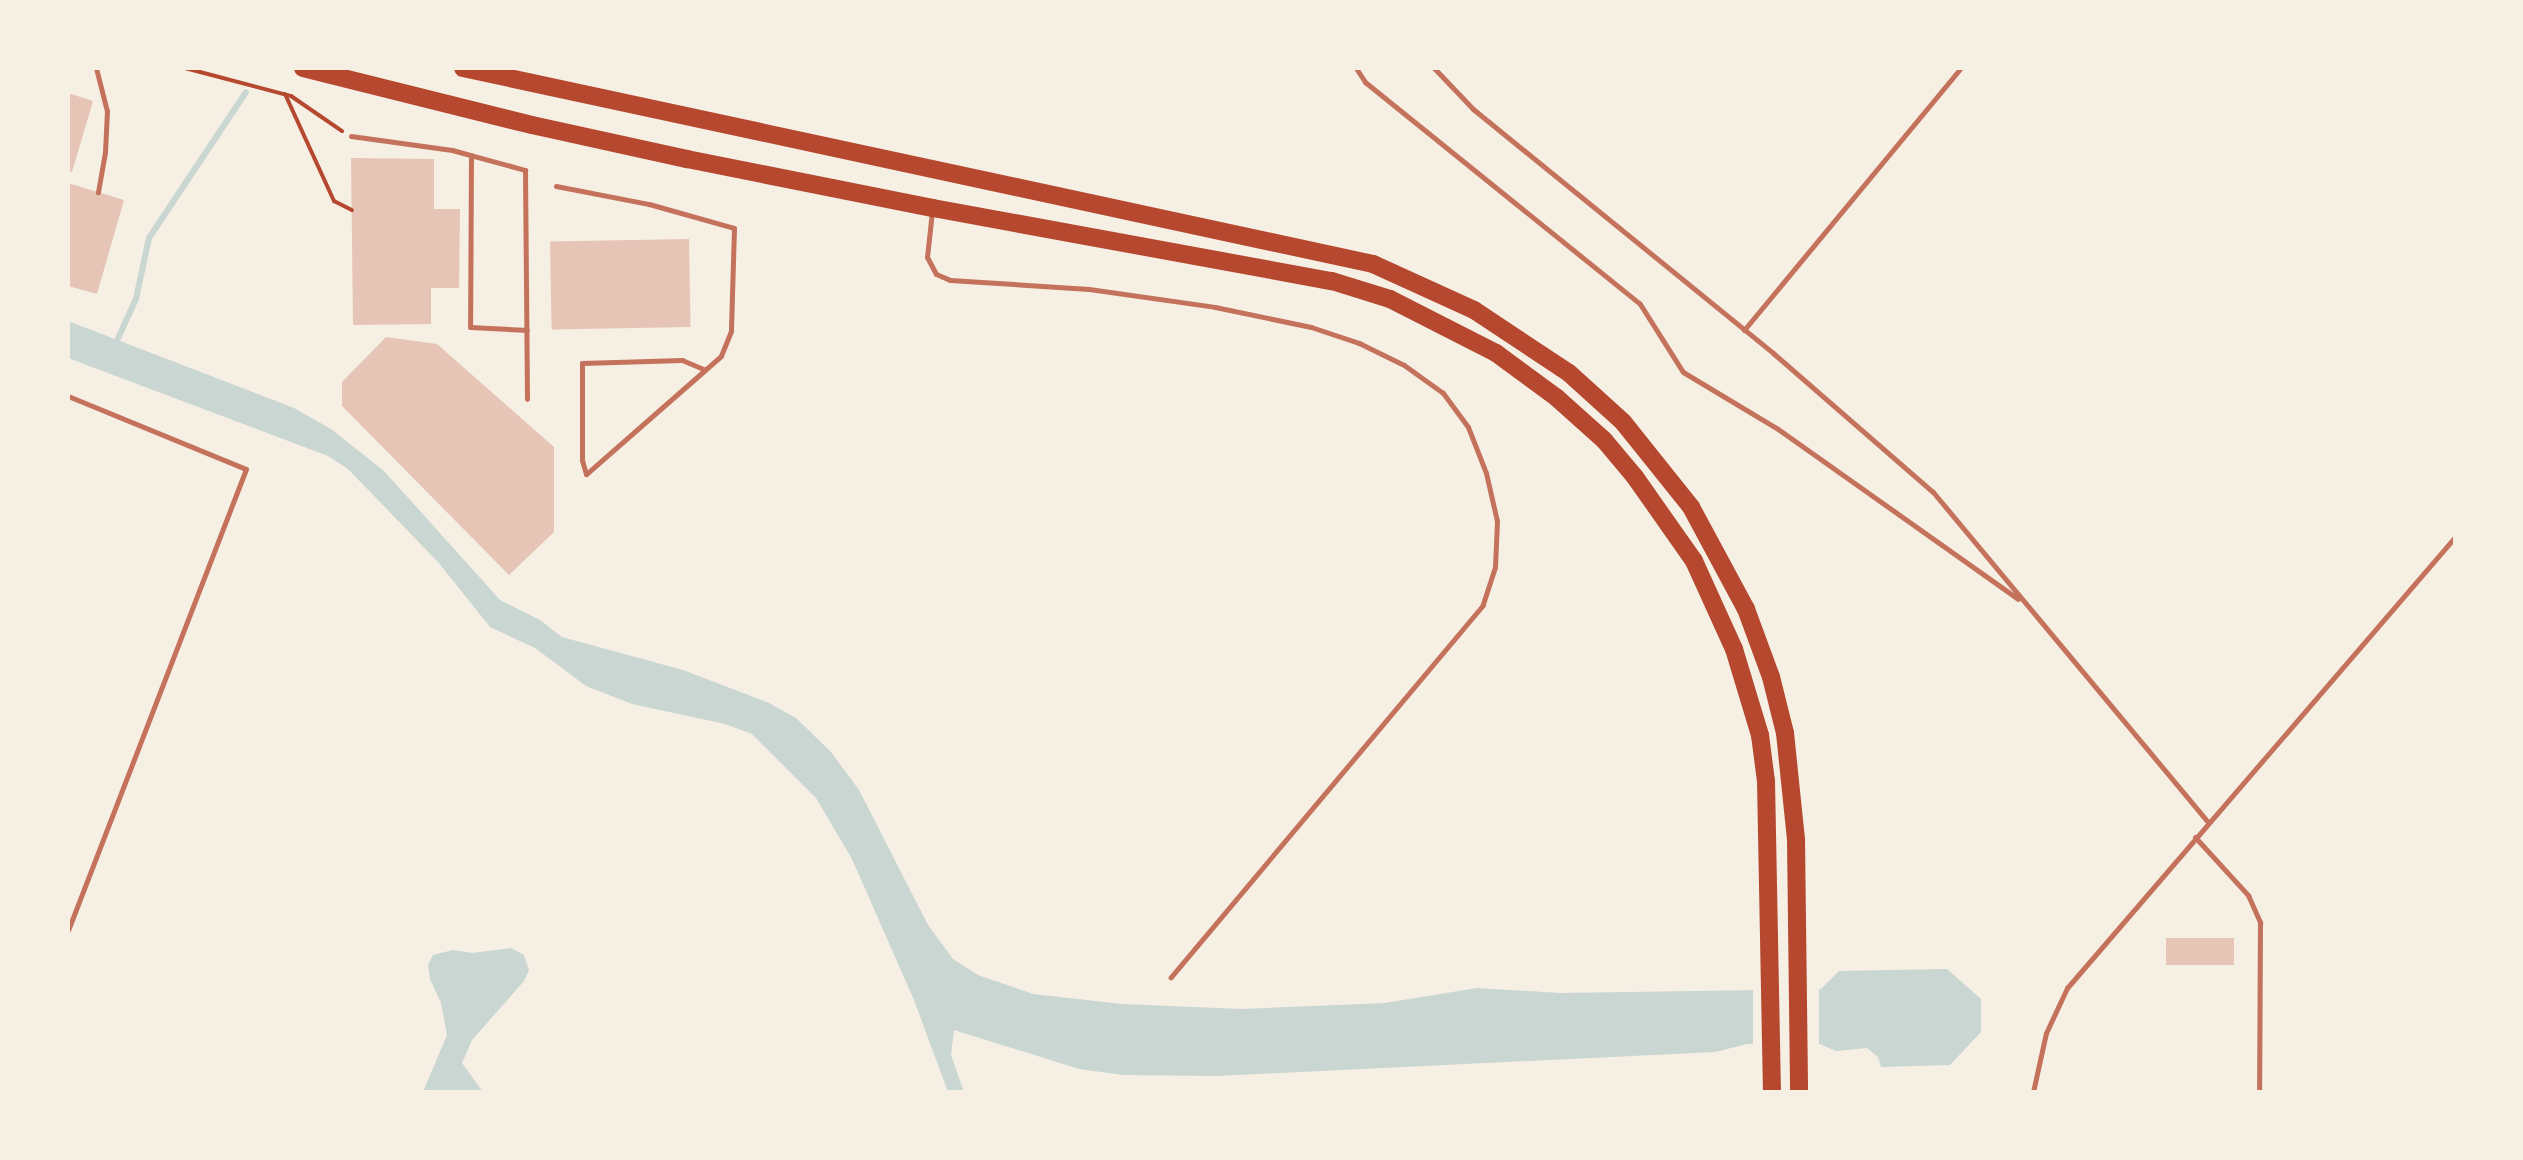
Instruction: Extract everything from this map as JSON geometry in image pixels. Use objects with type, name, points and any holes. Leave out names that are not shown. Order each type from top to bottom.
[{"type":"main road","points":[[303,68],[532,125],[933,208],[1274,268],[1390,299],[1496,353],[1557,398],[1604,440],[1662,511],[1694,561],[1723,620],[1760,735],[1766,781],[1772,1092]]},
{"type":"main road","points":[[463,68],[685,119],[818,143],[1373,264],[1432,289],[1524,340],[1569,373],[1623,422],[1691,507],[1746,609],[1771,677],[1785,733],[1796,839],[1802,1087]]},
{"type":"lane","points":[[96,68],[107,111],[105,152],[98,192]]},
{"type":"lane","points":[[1356,68],[1365,82],[1640,304],[1683,372],[1778,429],[2026,604]]},
{"type":"lane","points":[[1434,68],[1473,109],[1744,330],[1933,492],[2207,821]]},
{"type":"lane","points":[[1744,330],[1961,68]]},
{"type":"lane","points":[[351,136],[471,155],[525,170],[527,399]]},
{"type":"lane","points":[[471,155],[470,327],[527,330]]},
{"type":"lane","points":[[556,186],[649,204],[734,228],[731,331],[721,356],[622,443],[586,474],[582,460],[582,363],[682,360],[705,370]]},
{"type":"lane","points":[[933,208],[927,257],[936,274],[950,280],[1089,289],[1215,307],[1311,327],[1359,343],[1404,365],[1443,393],[1468,427],[1486,473],[1497,521],[1495,567],[1483,605],[1171,977]]},
{"type":"lane","points":[[68,396],[246,469],[68,930]]},
{"type":"lane","points":[[2033,1092],[2046,1033],[2067,988],[2207,821],[2455,537]]},
{"type":"lane","points":[[2195,837],[2248,895],[2260,922],[2259,1092]]},
{"type":"path","points":[[185,68],[284,94],[351,136]]},
{"type":"path","points":[[284,94],[334,201],[352,210]]},
{"type":"shaded area","points":[[68,321],[294,408],[331,429],[384,471],[500,600],[540,620],[562,637],[683,670],[769,703],[796,718],[831,752],[859,790],[928,925],[953,959],[978,975],[1033,994],[1122,1004],[1241,1009],[1385,1003],[1477,988],[1560,993],[1821,989],[1839,971],[1947,969],[1981,999],[1981,1032],[1950,1065],[1881,1067],[1878,1057],[1867,1048],[1836,1051],[1820,1044],[1747,1044],[1715,1052],[1217,1076],[1123,1075],[1079,1069],[954,1030],[951,1055],[964,1092],[948,1092],[914,1000],[852,859],[816,798],[752,734],[725,724],[632,704],[586,686],[535,648],[490,627],[438,562],[348,469],[328,456],[68,358]]},
{"type":"shaded area","points":[[511,948],[524,955],[529,970],[524,981],[472,1040],[462,1063],[483,1092],[423,1092],[447,1035],[441,1003],[430,979],[428,965],[433,955],[453,950],[472,953]]},
{"type":"pier","points":[[1753,987],[1819,987],[1819,1045],[1753,1045]]},
{"type":"building","points":[[68,93],[93,101],[72,172],[68,171]]},
{"type":"building","points":[[351,158],[434,159],[434,209],[460,209],[459,288],[431,288],[431,324],[353,325]]},
{"type":"building","points":[[68,183],[124,200],[97,294],[68,286]]},
{"type":"building","points":[[689,239],[691,327],[552,329],[550,241]]},
{"type":"building","points":[[386,337],[437,344],[554,447],[554,532],[509,575],[342,406],[342,382]]},
{"type":"building","points":[[2166,938],[2234,938],[2234,965],[2166,965]]},
{"type":"waterway","points":[[115,345],[136,299],[149,238],[246,92]]}]
